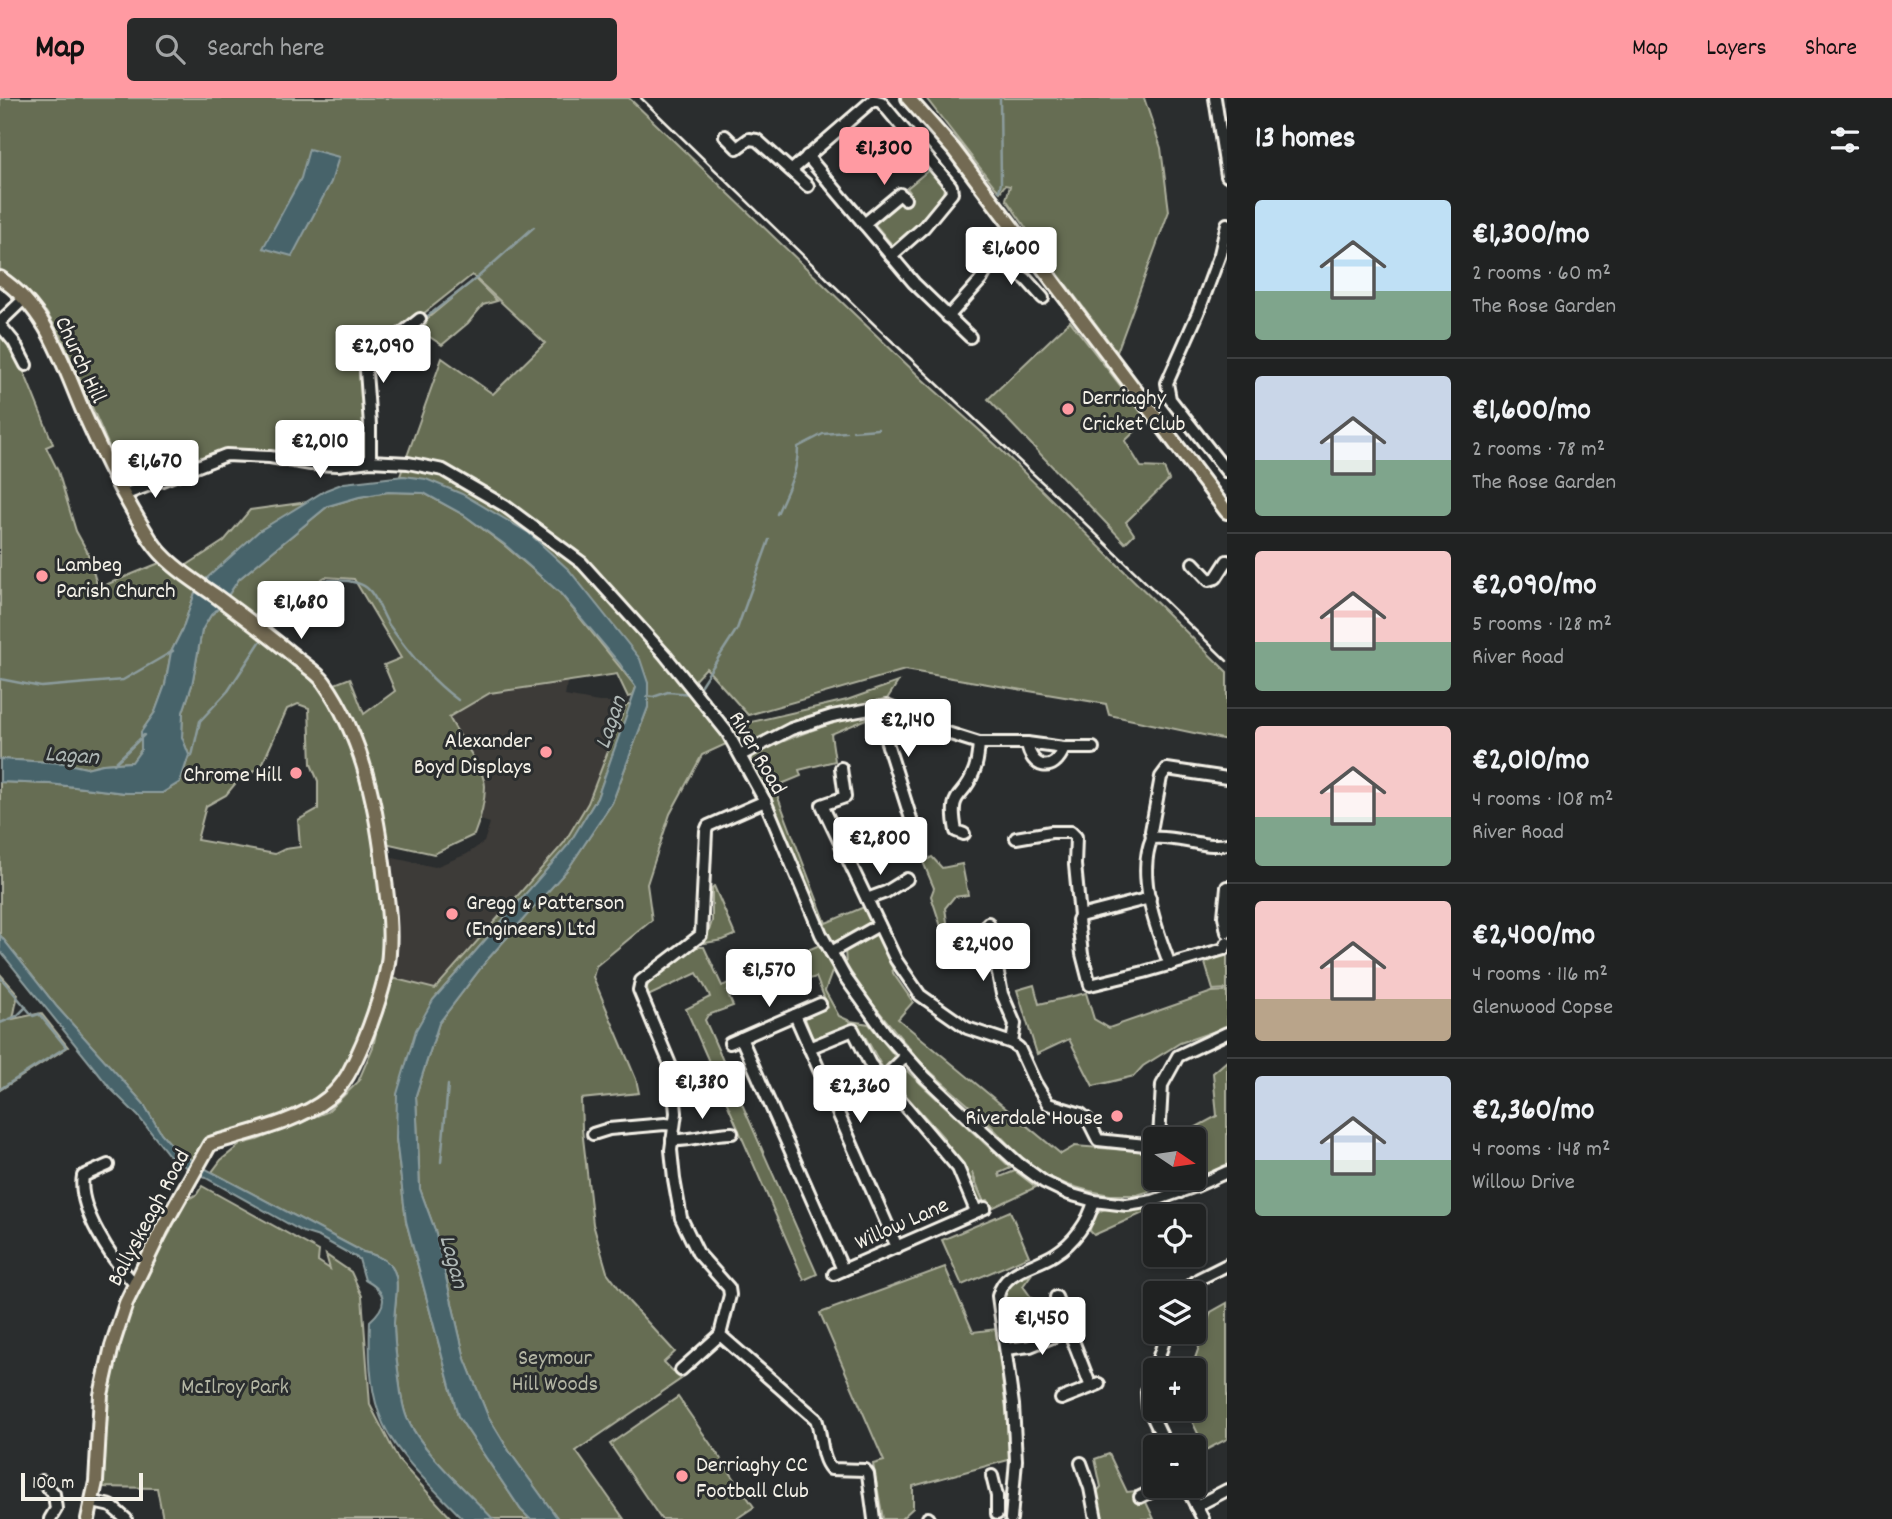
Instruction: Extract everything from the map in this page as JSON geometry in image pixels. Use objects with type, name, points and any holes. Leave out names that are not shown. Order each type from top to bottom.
[{"type":"main road","points":[[908,98],[954,150],[1227,512]]},
{"type":"main road","name":"Church Hill","points":[[0,278],[37,312],[62,355],[87,419],[149,537],[175,567]]},
{"type":"main road","name":"Ballyskeagh Road","points":[[88,1519],[93,1502],[101,1395],[112,1346],[134,1283],[210,1144],[271,1125],[307,1110],[328,1099],[344,1082],[369,1030],[389,956],[390,923],[374,805],[356,741],[323,680],[259,628],[175,567]]},
{"type":"street","points":[[1215,98],[1223,123],[1227,176]]},
{"type":"street","points":[[792,170],[873,100],[881,102],[951,186],[952,193],[924,227],[891,256]]},
{"type":"street","points":[[725,136],[737,148],[749,139],[757,140],[808,186]]},
{"type":"street","points":[[807,156],[914,284],[970,337]]},
{"type":"street","points":[[864,224],[900,194],[905,199]]},
{"type":"street","points":[[1227,224],[1223,256],[1167,383],[1170,399],[1227,472]]},
{"type":"street","points":[[948,317],[981,281],[994,258],[1017,235]]},
{"type":"street","points":[[994,258],[1026,279],[1043,298]]},
{"type":"street","points":[[24,299],[0,323],[26,365]]},
{"type":"street","points":[[370,461],[366,371],[370,359],[420,319]]},
{"type":"street","name":"River Road","points":[[126,494],[226,455],[270,457],[324,465],[370,461],[408,463],[443,470],[505,506],[582,564],[696,692],[741,755],[765,800],[831,952],[870,1014],[905,1057],[1027,1170],[1056,1188],[1094,1201],[1127,1205],[1153,1201],[1180,1192],[1227,1171]]},
{"type":"street","points":[[1193,563],[1209,580],[1216,578],[1227,561]]},
{"type":"street","points":[[741,755],[791,729],[832,716],[886,706],[944,732],[979,743],[1027,743],[1064,748],[1093,748]]},
{"type":"street","points":[[876,708],[911,820]]},
{"type":"street","points":[[964,834],[956,831],[952,810],[954,800],[974,774],[979,743]]},
{"type":"street","points":[[1027,743],[1035,762],[1045,766],[1051,766],[1060,760],[1064,748]]},
{"type":"street","points":[[841,768],[845,797],[822,805],[903,973],[920,995],[967,1028],[1012,1043],[1025,1056],[1035,1083],[1048,1104],[1081,1114],[1088,1120],[1098,1140],[1143,1145]]},
{"type":"street","points":[[1170,965],[1156,930],[1147,868],[1161,777],[1167,769],[1227,778]]},
{"type":"street","points":[[681,1370],[720,1335],[730,1295],[729,1288],[698,1253],[681,1218],[674,1179],[672,1140],[676,1114],[672,1069],[639,990],[641,981],[701,935],[708,826],[765,800]]},
{"type":"street","points":[[1014,839],[1051,832],[1071,832],[1076,837],[1075,865],[1082,954],[1090,985],[1224,949],[1227,943]]},
{"type":"street","points":[[1153,838],[1162,836],[1227,844]]},
{"type":"street","points":[[867,899],[886,892],[907,879]]},
{"type":"street","points":[[1227,887],[1224,916],[1227,932]]},
{"type":"street","points":[[1080,916],[1150,898]]},
{"type":"street","points":[[988,923],[1002,994],[1015,1024],[1012,1043]]},
{"type":"street","points":[[831,952],[879,925]]},
{"type":"street","points":[[993,952],[1007,950]]},
{"type":"street","points":[[730,1043],[820,1004]]},
{"type":"street","points":[[795,1015],[897,1247]]},
{"type":"street","points":[[809,1048],[853,1030],[870,1065],[883,1079],[905,1057]]},
{"type":"street","points":[[1159,1127],[1162,1085],[1178,1055],[1227,1033]]},
{"type":"street","name":"Willow Lane","points":[[741,1038],[839,1272],[981,1210],[958,1168],[883,1079]]},
{"type":"street","points":[[593,1135],[609,1129],[674,1125]]},
{"type":"street","points":[[672,1140],[702,1139],[717,1133],[732,1133]]},
{"type":"street","points":[[108,1165],[83,1176],[80,1190],[93,1222],[115,1261],[134,1283]]},
{"type":"street","points":[[1012,1519],[1016,1460],[1013,1405],[998,1296],[1001,1286],[1010,1276],[1056,1254],[1070,1242],[1083,1227],[1094,1201]]},
{"type":"street","points":[[1197,1281],[1227,1265]]},
{"type":"street","points":[[1038,1312],[1058,1300],[1095,1385],[1061,1399]]},
{"type":"street","points":[[1006,1349],[1030,1346],[1069,1330]]},
{"type":"street","points":[[720,1335],[816,1419],[826,1464],[831,1469],[864,1469],[868,1474],[874,1519]]},
{"type":"street","points":[[1161,1435],[1148,1408],[1147,1392],[1163,1344]]},
{"type":"street","points":[[1081,1463],[1090,1488],[1096,1519]]},
{"type":"street","points":[[992,1476],[997,1496],[997,1514]]},
{"type":"street","points":[[42,1481],[54,1494],[57,1509],[50,1519]]},
{"type":"street","points":[[1196,1506],[1227,1489]]},
{"type":"street","points":[[997,1496],[1013,1496]]},
{"type":"street","points":[[1192,1498],[1203,1519]]},
{"type":"street","points":[[93,1502],[111,1506],[126,1519]]},
{"type":"shaded area","points":[[567,682],[565,696],[599,702],[618,702],[628,697],[588,803],[564,843],[435,989],[388,977],[398,924],[390,871],[393,858],[435,867],[467,854],[484,842],[490,823],[480,820],[485,784],[475,760],[448,717],[490,693]]},
{"type":"green space","name":"Seymour Hill Woods","points":[[0,98],[629,98],[922,379],[996,445],[1227,672],[1227,740],[1109,715],[1106,704],[905,670],[748,715],[706,668],[691,684],[721,729],[847,700],[898,682],[885,702],[865,703],[831,711],[800,721],[765,738],[747,744],[728,743],[702,755],[670,814],[647,884],[652,920],[596,966],[593,977],[636,1079],[639,1093],[581,1099],[593,1224],[607,1272],[630,1303],[675,1352],[664,1362],[681,1379],[576,1451],[624,1519],[558,1519],[509,1451],[488,1416],[465,1359],[435,1230],[420,1189],[416,1095],[439,1023],[487,960],[568,869],[612,803],[648,707],[648,683],[529,533],[496,515],[400,476],[442,358],[493,394],[545,343],[472,275],[369,357],[363,371],[363,447],[346,449],[343,460],[279,455],[267,451],[222,450],[169,475],[150,444],[114,458],[61,336],[46,312],[0,272]]},
{"type":"green space","points":[[926,98],[1144,98],[1161,148],[1169,211],[1117,352],[1006,199],[1010,186],[1005,185],[1000,192],[995,187]]},
{"type":"green space","points":[[930,169],[944,187],[943,194],[909,234],[893,246],[873,222],[898,201],[909,197],[907,188]]},
{"type":"green space","points":[[475,279],[497,301],[483,305],[468,323],[442,345],[416,328]]},
{"type":"green space","name":"Derriaghy Cricket Club","points":[[1070,321],[1147,420],[1125,441],[1141,467],[1164,468],[1169,480],[1126,522],[1134,534],[1125,543],[988,399]]},
{"type":"green space","points":[[0,331],[16,352],[53,444],[46,447],[58,471],[76,531],[87,551],[98,588],[162,562],[197,587],[171,652],[165,685],[155,712],[141,732],[141,750],[132,762],[86,768],[64,763],[0,759]]},
{"type":"green space","points":[[388,492],[424,493],[464,515],[560,593],[636,687],[633,696],[628,697],[617,674],[490,693],[449,717],[480,770],[485,786],[484,798],[474,835],[434,854],[385,843],[378,803],[360,738],[332,685],[350,678],[364,714],[395,691],[384,665],[401,658],[354,579],[325,577],[270,612],[253,615],[247,612],[241,620],[320,682],[353,744],[371,808],[376,840],[385,956],[357,1049],[342,1079],[325,1095],[278,1120],[212,1137],[206,1141],[193,1161],[174,1148],[161,1133],[143,1103],[57,1007],[0,935],[0,782],[50,784],[125,793],[162,793],[180,782],[189,755],[182,737],[183,712],[192,685],[202,630],[211,615],[221,606],[239,579],[328,506]],"holes":[[[298,704],[309,708],[311,764],[318,781],[318,809],[298,820],[300,847],[285,849],[275,854],[197,840],[206,806],[226,795],[239,779],[261,767],[287,709]]]},
{"type":"green space","points":[[308,502],[259,531],[204,582],[184,567],[224,541],[250,510]]},
{"type":"green space","points":[[631,703],[597,798],[569,844],[433,1000],[396,1138],[406,1221],[458,1416],[521,1510],[530,1519],[493,1519],[434,1458],[407,1418],[403,1407],[395,1347],[397,1287],[393,1269],[378,1256],[363,1252],[212,1172],[221,1160],[241,1144],[327,1112],[358,1082],[373,1047],[388,977],[435,989],[564,843],[588,803],[626,705]]},
{"type":"green space","points":[[864,715],[872,717],[831,734],[835,761],[799,770],[801,776],[774,787],[826,923],[864,907],[871,922],[833,942],[826,937],[751,759],[755,754],[795,737]]},
{"type":"green space","points":[[932,857],[942,868],[962,864],[968,895],[954,897],[945,908],[948,929],[959,937],[961,942],[947,945],[931,896],[934,888],[923,862]]},
{"type":"green space","points":[[714,886],[735,935],[705,943],[712,921]]},
{"type":"green space","points":[[870,933],[878,936],[893,973],[913,1002],[898,1019],[1061,1154],[1075,1146],[1143,1151],[1143,1190],[1154,1190],[1137,1195],[1110,1195],[1068,1185],[1042,1174],[924,1066],[872,1003],[846,965],[845,949]]},
{"type":"green space","points":[[822,944],[833,969],[825,991],[839,1016],[869,1024],[894,1055],[887,1066],[883,1068],[854,1024],[816,1039],[812,1037],[805,1018],[828,1007],[816,977],[772,988],[727,992],[733,1006],[708,1015],[705,1020],[817,1274],[804,1280],[686,1009],[710,997],[709,994],[697,973],[648,996],[647,987],[696,947],[704,947],[722,986]]},
{"type":"green space","points":[[1227,954],[1227,989],[1213,990],[1205,963]]},
{"type":"green space","points":[[0,974],[18,994],[13,1019],[41,1013],[68,1047],[0,1090]]},
{"type":"green space","points":[[1034,985],[1039,1004],[1086,993],[1094,1019],[1109,1028],[1212,992],[1227,991],[1227,1027],[1180,1043],[1143,1066],[1134,1076],[1093,1086],[1069,1039],[1037,1054],[1017,990]]},
{"type":"green space","points":[[1227,1061],[1227,1168],[1206,1174],[1206,1127],[1196,1127],[1217,1116],[1213,1073]]},
{"type":"green space","points":[[906,1070],[1011,1168],[999,1173],[1000,1177],[1015,1171],[1036,1187],[992,1208],[988,1200],[979,1201],[974,1189],[977,1187],[983,1200],[972,1172],[975,1184],[972,1185],[964,1167],[943,1137],[893,1081],[897,1074]]},
{"type":"green space","name":"McIlroy Park","points":[[202,1186],[319,1251],[318,1261],[330,1269],[326,1255],[351,1272],[362,1296],[370,1405],[399,1461],[452,1519],[163,1519],[157,1488],[98,1487],[103,1413],[114,1350],[142,1280],[171,1231],[169,1229],[182,1203],[197,1194]]},
{"type":"green space","points":[[1143,1207],[1143,1213],[1094,1235],[1090,1231],[1096,1215],[1102,1210]]},
{"type":"green space","points":[[1010,1211],[1029,1256],[962,1285],[942,1240]]},
{"type":"green space","points":[[945,1267],[973,1332],[996,1329],[1012,1459],[913,1486],[913,1508],[901,1519],[883,1519],[873,1464],[884,1461],[820,1313]]},
{"type":"green space","points":[[1031,1275],[1023,1286],[1033,1300],[1045,1334],[1015,1342],[1005,1308],[1006,1291],[1018,1279]]},
{"type":"green space","points":[[1227,1303],[1227,1439],[1206,1450],[1206,1435],[1199,1435],[1192,1421],[1206,1421],[1206,1358],[1195,1358],[1200,1344],[1206,1344],[1206,1326],[1211,1312]]},
{"type":"green space","name":"Derriaghy CC Football Club","points":[[678,1397],[754,1507],[736,1519],[661,1519],[610,1444]]},
{"type":"green space","points":[[1109,1454],[1127,1492],[1135,1491],[1138,1504],[1145,1500],[1154,1519],[1100,1519],[1093,1496],[1101,1487],[1095,1459]]},
{"type":"water","points":[[309,149],[339,157],[331,182],[292,256],[263,248],[301,178]]},
{"type":"water","points":[[404,476],[426,479],[462,494],[529,533],[569,570],[640,659],[648,683],[648,707],[612,803],[568,869],[487,960],[439,1023],[416,1095],[420,1189],[435,1230],[465,1359],[488,1416],[509,1451],[558,1519],[530,1519],[521,1510],[458,1416],[406,1221],[396,1138],[397,1094],[416,1030],[433,1000],[569,844],[597,798],[636,688],[620,664],[560,593],[504,544],[464,515],[424,493],[388,492],[359,497],[328,506],[239,579],[221,606],[211,615],[202,630],[192,685],[183,712],[182,737],[189,755],[180,782],[162,793],[125,793],[50,784],[0,782],[0,759],[64,763],[86,768],[132,762],[141,750],[141,732],[155,712],[165,685],[171,652],[197,587],[259,531],[326,490],[344,483]]},
{"type":"water","points":[[0,935],[57,1007],[143,1103],[161,1133],[174,1148],[202,1167],[363,1252],[378,1256],[393,1269],[397,1287],[395,1341],[403,1407],[407,1418],[434,1458],[493,1519],[463,1519],[403,1456],[385,1428],[373,1391],[370,1367],[370,1321],[383,1304],[383,1299],[378,1289],[365,1280],[359,1259],[319,1237],[303,1232],[181,1164],[168,1154],[138,1116],[110,1088],[0,951]]},
{"type":"waterway","points":[[999,191],[1000,98]]},
{"type":"waterway","points":[[424,319],[478,277],[534,227]]},
{"type":"waterway","points":[[853,431],[878,429]]},
{"type":"waterway","points":[[777,514],[794,473],[798,447],[823,434],[846,432]]},
{"type":"waterway","points":[[697,691],[737,629],[769,540]]},
{"type":"waterway","points":[[270,628],[280,614],[325,580],[358,583],[371,591],[389,625],[412,656],[458,700]]},
{"type":"waterway","points":[[189,758],[192,756],[200,721],[228,691],[260,642]]},
{"type":"waterway","points":[[0,679],[41,687],[123,680],[173,651]]},
{"type":"waterway","points":[[647,696],[653,697],[668,692],[692,694]]},
{"type":"waterway","points":[[114,764],[144,735]]},
{"type":"waterway","points":[[0,977],[33,1016],[39,1014],[66,1047],[0,1089]]},
{"type":"waterway","points":[[0,1023],[17,1016],[26,1007]]},
{"type":"waterway","points":[[441,1162],[448,1085]]},
{"type":"railway","points":[[641,98],[1227,661]]},
{"type":"place","name":"Derriaghy Cricket Club","points":[[1068,409]]},
{"type":"place","name":"Lambeg Parish Church","points":[[42,576]]},
{"type":"place","name":"Alexander Boyd Displays","points":[[546,752]]},
{"type":"place","name":"Chrome Hill","points":[[296,773]]},
{"type":"place","name":"Gregg & Patterson (Engineers) Ltd","points":[[452,914]]},
{"type":"place","name":"Riverdale House","points":[[1117,1116]]},
{"type":"place","name":"Derriaghy CC Football Club","points":[[682,1476]]},
{"type":"water label","name":"Lagan","points":[[609,722]]},
{"type":"water label","name":"Lagan","points":[[72,754]]},
{"type":"water label","name":"Lagan","points":[[455,1261]]}]
